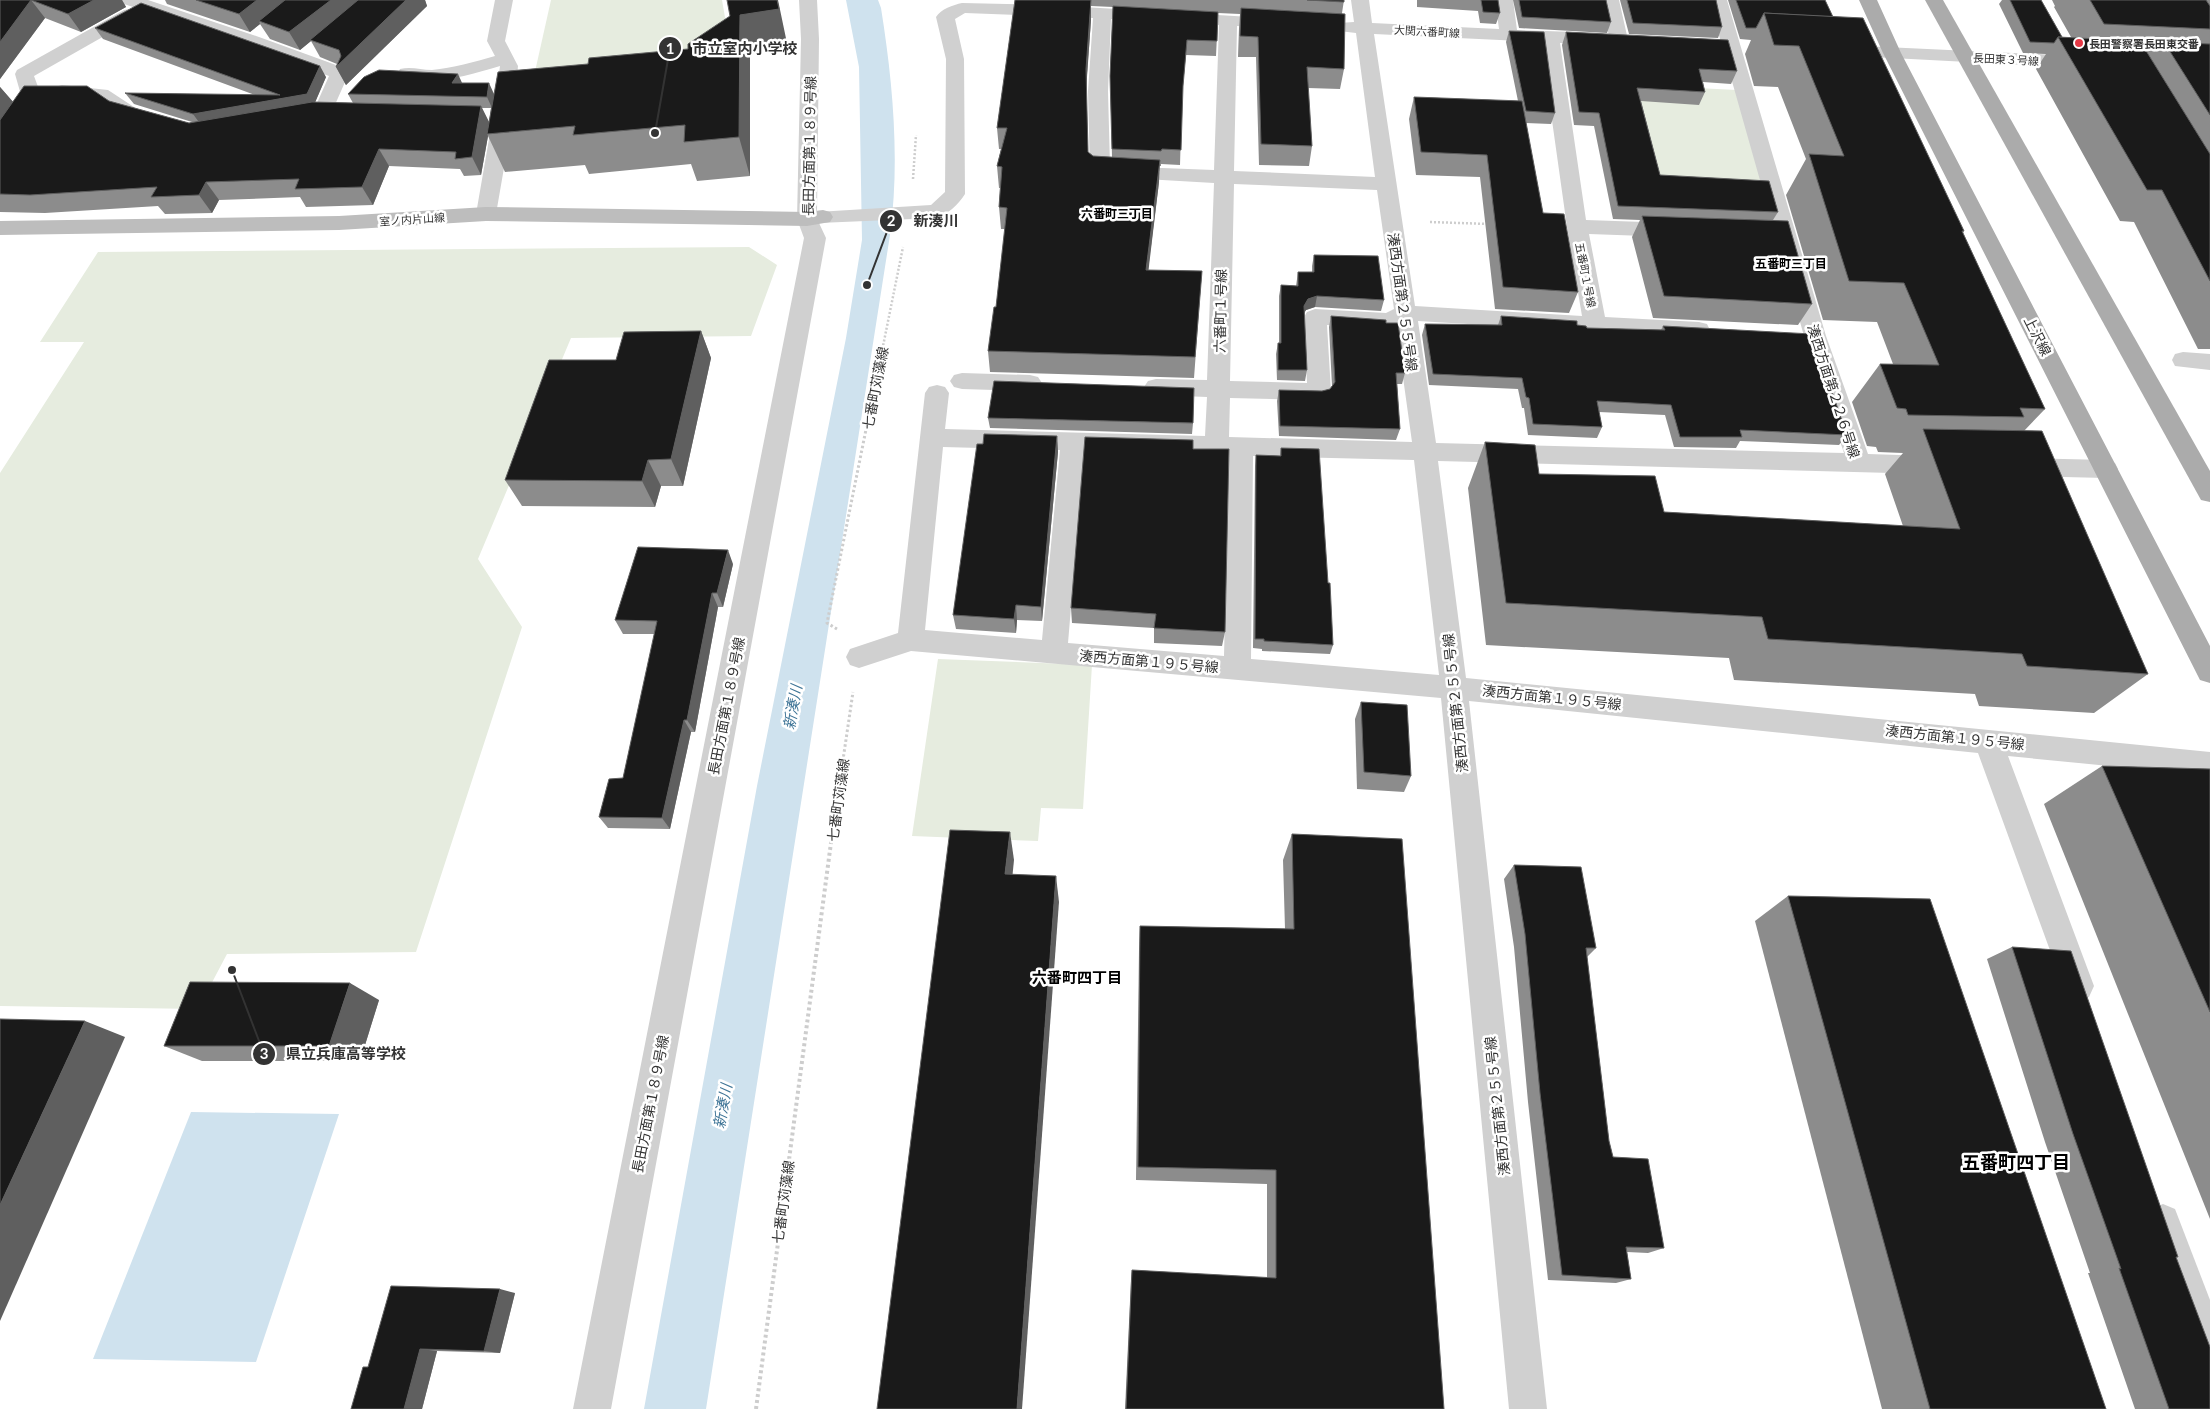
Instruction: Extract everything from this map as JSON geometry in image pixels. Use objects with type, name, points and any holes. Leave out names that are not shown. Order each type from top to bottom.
[{"type":"main road","name":"上沢線","points":[[1868,0],[1892,53],[2210,672]]},
{"type":"main road","points":[[1934,0],[2210,493]]},
{"type":"street","points":[[486,214],[503,116],[509,66],[496,41],[504,0]]},
{"type":"street","name":"長田方面第１８９号線","points":[[592,1409],[815,238],[808,0]]},
{"type":"street","name":"湊西方面第２５５号線","points":[[1360,0],[1425,450],[1454,688],[1528,1409]]},
{"type":"street","points":[[1504,0],[1509,35]]},
{"type":"street","points":[[1610,0],[1619,40]]},
{"type":"street","name":"湊西方面第２２６号線","points":[[932,438],[1859,463],[1806,336],[1776,234],[1731,46],[1718,0]]},
{"type":"street","points":[[31,95],[24,74],[145,2],[340,73],[314,114],[338,112],[342,102],[348,96]]},
{"type":"street","points":[[815,218],[936,211],[955,194],[955,59],[945,17],[960,4],[1051,5],[1102,13],[1296,24]]},
{"type":"street","points":[[1102,13],[1098,91],[1100,172],[1386,184]]},
{"type":"street","name":"六番町１号線","points":[[1228,20],[1218,389],[1229,445],[1237,669]]},
{"type":"street","name":"大関六番町線","points":[[1325,26],[1637,41]]},
{"type":"street","points":[[254,41],[268,29]]},
{"type":"street","name":"五番町１号線","points":[[1218,389],[1319,392],[1315,317],[1389,321],[1405,314],[1596,324],[1577,227],[1550,37]]},
{"type":"street","points":[[302,60],[317,48]]},
{"type":"street","points":[[1828,50],[1892,53]]},
{"type":"street","name":"長田東３号線","points":[[1892,53],[1964,56],[2069,54],[2093,63]]},
{"type":"street","points":[[391,73],[400,71],[418,76],[426,76],[452,72],[505,59]]},
{"type":"street","points":[[0,143],[31,95],[54,90],[101,94],[130,113],[166,123]]},
{"type":"street","points":[[484,115],[503,116]]},
{"type":"street","name":"室ノ内片山線","points":[[0,228],[339,223],[486,214],[815,218]]},
{"type":"street","points":[[1577,227],[1696,231]]},
{"type":"street","points":[[1596,324],[1720,331]]},
{"type":"street","points":[[2183,360],[2210,362]]},
{"type":"street","points":[[962,381],[1051,384]]},
{"type":"street","points":[[1140,387],[1218,389]]},
{"type":"street","points":[[911,640],[937,393]]},
{"type":"street","points":[[1054,653],[1073,441]]},
{"type":"street","points":[[1859,463],[1948,466]]},
{"type":"street","points":[[1998,467],[2106,469]]},
{"type":"street","name":"湊西方面第１９５号線","points":[[859,657],[911,640],[1454,688],[2199,762]]},
{"type":"street","points":[[1988,741],[2087,1012]]},
{"type":"street","points":[[2152,1190],[2210,1349]]},
{"type":"path","name":"七番町苅藻線","points":[[756,1409],[830,850],[859,657],[852,637],[827,623],[907,230],[899,213],[917,126]]},
{"type":"path","points":[[1392,220],[1489,224]]},
{"type":"shaded area","points":[[551,0],[722,0],[731,52],[530,94]]},
{"type":"shaded area","points":[[1637,85],[1737,90],[1766,186],[1659,180]]},
{"type":"shaded area","points":[[749,247],[777,265],[751,336],[571,338],[478,559],[522,627],[416,952],[227,954],[198,1009],[0,1006],[0,473],[84,342],[40,342],[98,252]]},
{"type":"shaded area","points":[[938,659],[1092,665],[1083,809],[1041,808],[1038,841],[912,836]]},
{"type":"water","points":[[846,0],[878,0],[881,8],[894,122],[893,207],[890,235],[706,1409],[644,1409],[757,786],[846,338],[862,240],[859,67]]},
{"type":"water","points":[[191,1112],[339,1114],[256,1362],[93,1359]]},
{"type":"building","points":[[0,0],[31,0],[0,42]]},
{"type":"building","points":[[31,0],[94,0],[68,14]]},
{"type":"building","points":[[196,0],[257,0],[239,14]]},
{"type":"building","points":[[285,0],[331,0],[289,32],[259,21]]},
{"type":"building","points":[[358,0],[406,0],[336,67],[341,56],[339,50],[310,40]]},
{"type":"building","points":[[727,0],[777,0],[779,9],[740,15],[739,137],[684,142],[685,125],[573,135],[575,126],[487,134],[498,72],[588,64],[589,58],[688,49],[688,44],[730,16]]},
{"type":"building","points":[[1015,0],[1091,0],[1086,69],[1088,152],[1093,156],[1160,160],[1146,270],[1202,271],[1195,357],[988,351],[994,307],[996,307],[1007,208],[999,207],[1002,167],[997,166],[1007,128],[997,128]]},
{"type":"building","points":[[1307,0],[1344,0],[1344,2]]},
{"type":"building","points":[[1481,0],[1498,0],[1500,13],[1483,12]]},
{"type":"building","points":[[1519,0],[1606,0],[1611,22],[1522,17]]},
{"type":"building","points":[[1627,0],[1716,0],[1722,27],[1633,23]]},
{"type":"building","points":[[1736,0],[1825,0],[1833,17],[1764,13],[1756,28],[1746,28]]},
{"type":"building","points":[[2010,0],[2041,0],[2062,37],[2058,37],[2054,43],[2030,42]]},
{"type":"building","points":[[2090,0],[2206,0],[2210,6],[2210,29],[2104,24]]},
{"type":"building","points":[[141,3],[320,66],[307,94],[193,114],[125,93],[280,95],[95,28]]},
{"type":"building","points":[[1113,6],[1218,12],[1217,41],[1187,40],[1181,150],[1112,149],[1110,76]]},
{"type":"building","points":[[1241,8],[1345,14],[1344,69],[1307,67],[1312,146],[1261,144],[1258,37],[1240,36]]},
{"type":"building","points":[[1764,13],[1863,18],[1964,231],[1962,231],[2045,409],[2020,408],[2024,417],[1908,415],[1906,409],[1897,408],[1880,364],[1939,365],[1904,283],[1849,281],[1809,154],[1844,156],[1799,46],[1774,45]]},
{"type":"building","points":[[1509,31],[1544,32],[1555,113],[1526,111]]},
{"type":"building","points":[[1566,32],[1728,40],[1737,71],[1699,69],[1705,92],[1637,88],[1660,175],[1769,181],[1778,212],[1618,206],[1599,113],[1579,112]]},
{"type":"building","points":[[2058,37],[2140,41],[2210,154],[2210,281],[2162,190],[2147,190]]},
{"type":"building","points":[[2164,42],[2210,44],[2210,115]]},
{"type":"building","points":[[379,70],[458,74],[452,83],[489,83],[487,97],[348,94],[364,77]]},
{"type":"building","points":[[24,86],[87,86],[109,101],[189,123],[312,102],[481,106],[472,157],[455,159],[456,152],[379,149],[362,187],[295,189],[299,179],[206,182],[199,195],[151,197],[157,187],[30,195],[0,194],[0,120]]},
{"type":"building","points":[[1414,97],[1522,101],[1543,213],[1564,214],[1578,292],[1503,287],[1487,155],[1421,152]]},
{"type":"building","points":[[1642,216],[1788,221],[1812,304],[1664,296]]},
{"type":"building","points":[[1314,255],[1378,256],[1384,300],[1317,296],[1308,299],[1304,306],[1307,370],[1278,370],[1278,343],[1281,343],[1281,285],[1298,286],[1298,272],[1314,272]]},
{"type":"building","points":[[1331,316],[1386,320],[1386,323],[1398,323],[1405,373],[1396,373],[1400,429],[1280,426],[1279,390],[1322,391],[1330,389],[1335,382]]},
{"type":"building","points":[[1501,316],[1577,321],[1577,325],[1586,326],[1587,328],[1665,330],[1663,326],[1812,334],[1847,435],[1740,430],[1742,437],[1680,437],[1671,405],[1597,401],[1602,427],[1533,424],[1529,398],[1526,397],[1522,378],[1433,374],[1425,324],[1502,325]]},
{"type":"building","points":[[701,331],[671,459],[648,460],[642,481],[505,480],[549,360],[616,360],[624,332]]},
{"type":"building","points":[[994,381],[1194,388],[1193,423],[988,418]]},
{"type":"building","points":[[1923,429],[2042,431],[2148,674],[2027,666],[2022,654],[1768,639],[1762,617],[1506,603],[1485,442],[1535,445],[1539,474],[1655,476],[1664,512],[1960,529]]},
{"type":"building","points":[[984,434],[1057,436],[1041,607],[1016,605],[1014,619],[953,615],[977,444],[983,444]]},
{"type":"building","points":[[1085,437],[1193,440],[1193,449],[1229,449],[1225,632],[1154,628],[1156,614],[1071,608]]},
{"type":"building","points":[[1281,448],[1319,449],[1333,645],[1255,639],[1256,455],[1281,456]]},
{"type":"building","points":[[638,547],[728,550],[717,593],[712,593],[687,720],[684,720],[662,818],[599,817],[609,779],[623,778],[657,621],[615,620]]},
{"type":"building","points":[[1361,702],[1407,705],[1411,776],[1364,772]]},
{"type":"building","points":[[2102,766],[2210,769],[2210,1012]]},
{"type":"building","points":[[950,830],[1010,832],[1005,874],[1056,876],[1017,1409],[877,1409]]},
{"type":"building","points":[[1292,834],[1402,839],[1444,1409],[1126,1409],[1132,1270],[1276,1278],[1276,1170],[1138,1167],[1140,926],[1294,929]]},
{"type":"building","points":[[1514,865],[1581,867],[1596,948],[1586,948],[1609,1141],[1613,1157],[1648,1159],[1664,1248],[1626,1247],[1631,1279],[1562,1275],[1540,1093],[1525,934]]},
{"type":"building","points":[[1788,896],[1930,899],[2106,1409],[1930,1409]]},
{"type":"building","points":[[2012,947],[2071,951],[2178,1257],[2176,1257],[2210,1347],[2210,1409],[2169,1409],[2073,1134]]},
{"type":"building","points":[[190,982],[350,983],[329,1046],[164,1046]]},
{"type":"building","points":[[0,1019],[85,1021],[0,1205]]},
{"type":"building","points":[[391,1286],[500,1289],[484,1351],[420,1349],[404,1409],[351,1409],[363,1367],[368,1367]]},
{"type":"place","name":"長田警察署長田東交番","points":[[2079,43]]},
{"type":"place","name":"市立室内小学校","points":[[655,133]]},
{"type":"place","name":"新湊川","points":[[867,285]]},
{"type":"place","name":"県立兵庫高等学校","points":[[232,970]]},
{"type":"district","name":"六番町三丁目","points":[[1117,213]]},
{"type":"district","name":"五番町三丁目","points":[[1791,263]]},
{"type":"district","name":"六番町四丁目","points":[[1077,977]]},
{"type":"district","name":"五番町四丁目","points":[[2016,1162]]}]
